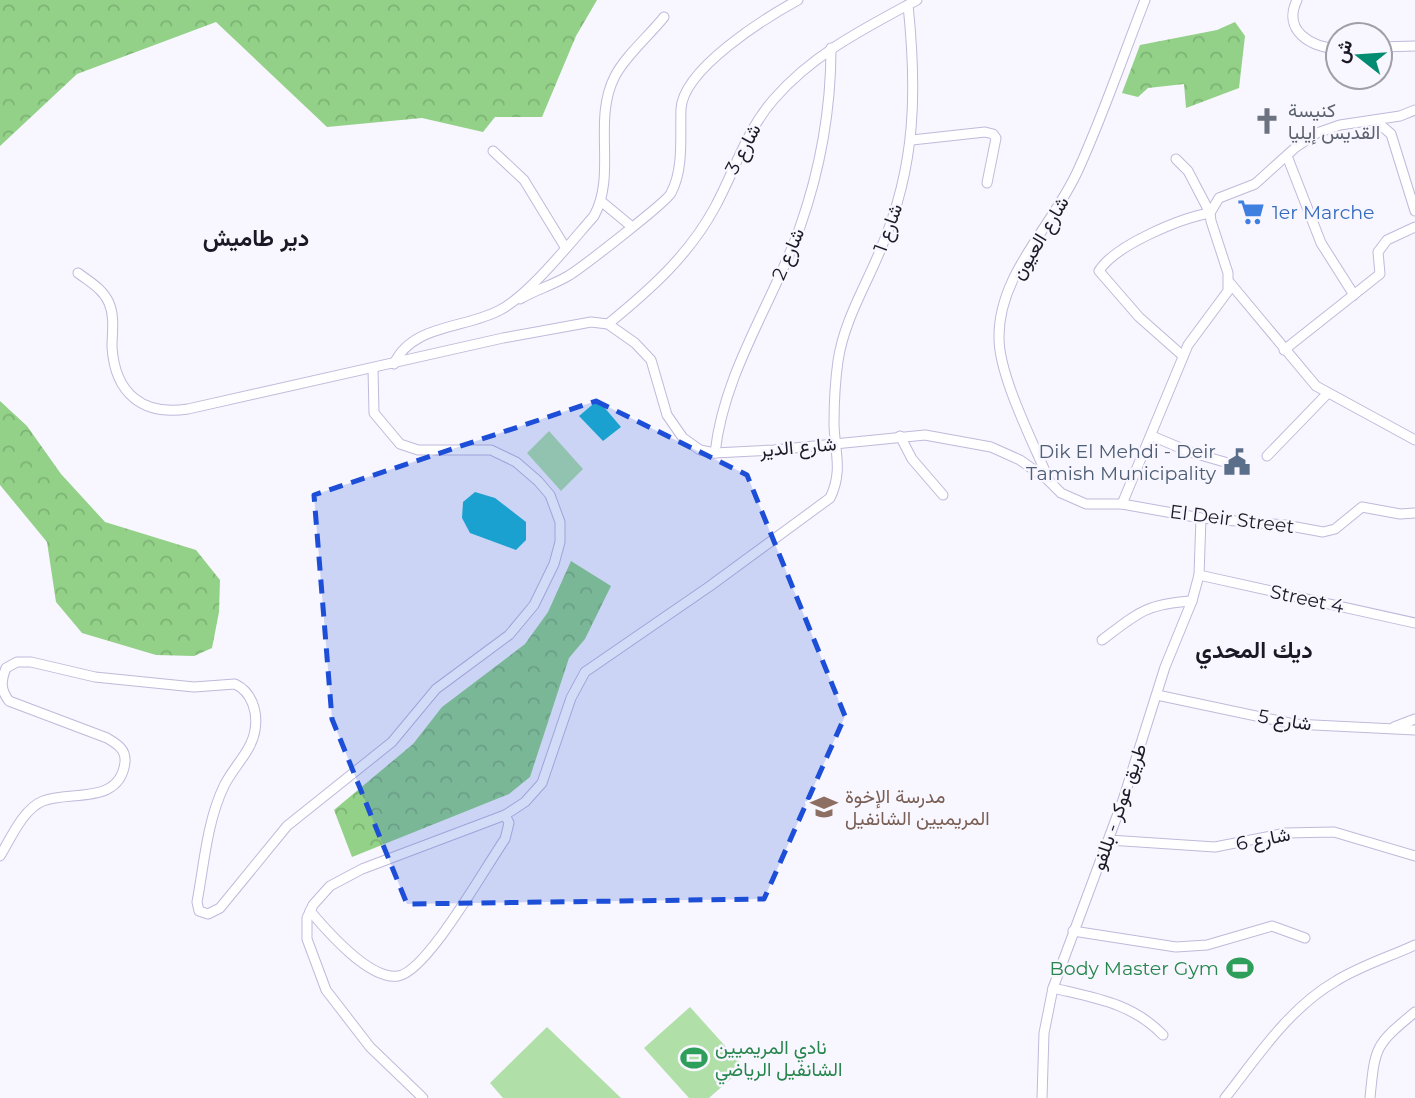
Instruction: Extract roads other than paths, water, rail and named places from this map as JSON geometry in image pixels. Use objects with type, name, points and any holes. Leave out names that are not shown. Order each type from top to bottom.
[{"type":"street","points":[[394,364],[398,353],[414,339],[500,310],[537,289],[568,276],[671,195],[679,166],[681,106],[686,90],[696,76],[746,34],[798,0]]},
{"type":"street","name":"شارع العيون","points":[[1048,480],[1015,400],[999,341],[1000,322],[1016,274],[1079,168],[1145,0]]},
{"type":"street","points":[[1297,0],[1293,21],[1301,36],[1315,45],[1324,47]]},
{"type":"street","name":"شارع 3","points":[[608,324],[656,285],[680,260],[716,205],[744,143],[772,101],[801,71],[831,48],[913,2]]},
{"type":"street","name":"شارع 1","points":[[310,911],[330,886],[362,869],[506,815],[525,802],[542,783],[571,698],[585,672],[825,503],[837,477],[839,459],[835,445],[835,394],[844,337],[898,202],[912,140],[913,2]]},
{"type":"street","points":[[500,310],[565,247],[594,216],[602,202],[605,114],[614,76],[664,17]]},
{"type":"street","points":[[1394,47],[1415,46]]},
{"type":"street","name":"شارع 2","points":[[715,453],[717,434],[739,362],[799,228],[814,177],[824,138],[831,48]]},
{"type":"street","points":[[1183,356],[1139,317],[1099,271],[1114,256],[1168,224],[1210,213],[1219,198],[1255,184],[1305,141],[1328,128],[1411,113]]},
{"type":"street","points":[[1392,139],[1411,113]]},
{"type":"street","points":[[1376,121],[1388,131],[1392,139],[1398,166],[1415,211]]},
{"type":"street","points":[[912,140],[985,132],[993,134],[996,138],[987,183]]},
{"type":"street","points":[[493,151],[524,180],[565,247]]},
{"type":"street","points":[[1287,156],[1321,243],[1354,295]]},
{"type":"street","points":[[1175,159],[1188,171],[1210,213],[1230,283],[1284,350],[1326,394],[1415,440]]},
{"type":"street","points":[[602,202],[631,226]]},
{"type":"street","points":[[1284,350],[1381,272],[1378,252],[1387,240],[1415,227]]},
{"type":"street","points":[[78,273],[96,286],[110,304],[112,349],[122,383],[136,400],[151,410],[166,412],[373,369],[503,338],[592,322],[608,324]]},
{"type":"street","points":[[1122,504],[1183,356],[1206,317],[1224,299],[1230,283]]},
{"type":"street","name":"شارع الدير","points":[[608,324],[635,343],[651,360],[667,415],[683,438],[700,450],[715,453],[835,445],[900,436],[948,438],[991,447],[1020,460],[1048,480]]},
{"type":"street","points":[[0,856],[28,811],[44,800],[86,797],[102,792],[116,780],[124,766],[125,756],[120,745],[107,738],[9,701],[2,691],[2,678],[6,668],[17,662],[31,662],[94,677],[194,687],[235,684],[248,695],[256,720],[252,741],[223,787],[207,846],[197,902],[199,911],[208,914],[220,908],[287,826],[392,742],[436,689],[509,635],[522,620],[544,587],[560,542],[560,522],[550,495],[528,470],[491,450],[418,450],[400,444],[374,413],[373,369]]},
{"type":"street","points":[[1267,456],[1326,394]]},
{"type":"street","points":[[900,436],[912,459],[943,495]]},
{"type":"street","points":[[1152,436],[1190,452],[1227,463]]},
{"type":"street","name":"El Deir Street","points":[[1048,480],[1060,493],[1095,505],[1122,504],[1201,518],[1285,524],[1323,532],[1335,529],[1362,507],[1400,514],[1415,513]]},
{"type":"street","name":"طريق عوكر - بللفو","points":[[1042,1098],[1044,1033],[1053,988],[1109,840],[1164,667],[1192,601],[1199,575],[1201,518]]},
{"type":"street","name":"Street 4","points":[[1199,575],[1415,623]]},
{"type":"street","points":[[1102,640],[1139,611],[1152,605],[1192,601]]},
{"type":"street","name":"شارع 5","points":[[1157,695],[1294,724],[1415,730]]},
{"type":"street","points":[[1392,728],[1415,719]]},
{"type":"street","points":[[310,911],[326,930],[371,968],[392,976],[407,973],[431,952],[505,839],[509,823],[506,815]]},
{"type":"street","name":"شارع 6","points":[[1109,840],[1215,847],[1286,833],[1334,832],[1415,856]]},
{"type":"street","points":[[310,911],[307,939],[326,990],[370,1047],[423,1098]]},
{"type":"street","points":[[1073,931],[1176,947],[1207,945],[1272,926],[1305,938]]},
{"type":"street","points":[[1225,1098],[1272,1038],[1316,995],[1336,980],[1415,945]]},
{"type":"street","points":[[1053,988],[1122,1005],[1148,1019],[1163,1035]]},
{"type":"street","points":[[1370,1098],[1378,1047],[1385,1036],[1415,1012]]},
{"type":"water","points":[[598,400],[621,427],[603,441],[579,416]]},
{"type":"water","points":[[475,492],[495,498],[526,522],[526,540],[516,550],[470,533],[462,518],[463,502]]},
{"type":"place","name":"كنيسة القديس إيليا","points":[[1267,121]]},
{"type":"place","name":"1er Marche","points":[[1251,212]]},
{"type":"place","name":"Dik El Mehdi - Deir Tamish Municipality","points":[[1237,462]]},
{"type":"place","name":"مدرسة الإخوة المريميين الشانفيل","points":[[824,807]]},
{"type":"place","name":"Body Master Gym","points":[[1240,968]]},
{"type":"place","name":"نادي المريميين الشانفيل الرياضي","points":[[694,1058]]},
{"type":"district","name":"دير طاميش","points":[[256,238]]},
{"type":"district","name":"ديك المحدي","points":[[1254,650]]}]
